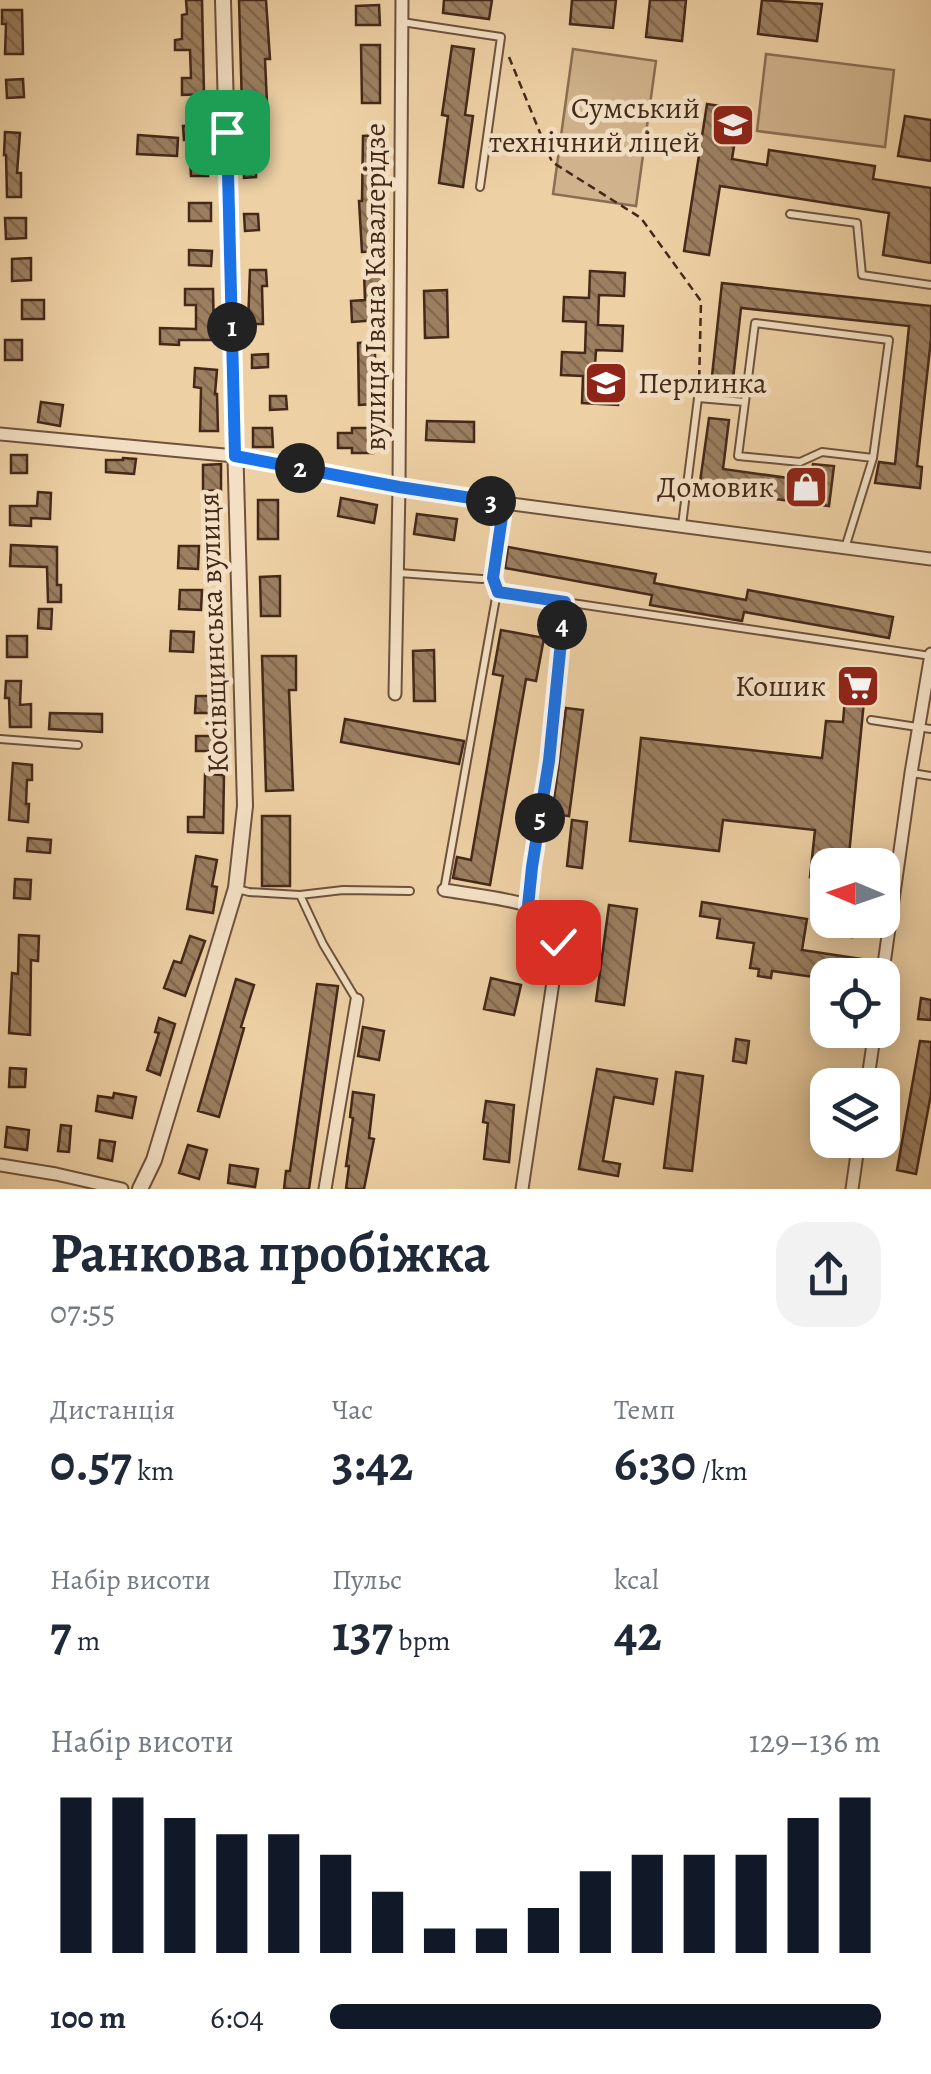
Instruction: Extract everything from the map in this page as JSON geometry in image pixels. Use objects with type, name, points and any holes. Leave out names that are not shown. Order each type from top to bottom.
[{"type":"street","name":"Косівщинська вулиця","points":[[140,1189],[154,1160],[236,888],[245,806],[224,0]]},
{"type":"street","name":"вулиця Івана Кавалерідзе","points":[[394,694],[402,0]]},
{"type":"street","points":[[0,434],[235,456],[504,503],[931,559]]},
{"type":"street","points":[[898,848],[911,773],[925,728],[931,656]]},
{"type":"street","points":[[444,890],[528,906],[544,911],[555,923],[558,942],[522,1189]]},
{"type":"street","points":[[325,1189],[357,1000]]},
{"type":"street","points":[[852,1189],[856,1158]]},
{"type":"street","points":[[0,1165],[122,1189]]},
{"type":"lane","points":[[402,22],[501,37],[480,187]]},
{"type":"lane","points":[[790,214],[857,223],[862,275],[931,285]]},
{"type":"lane","points":[[845,549],[873,458],[890,340],[755,323],[738,456],[800,462],[822,452],[873,458]]},
{"type":"lane","points":[[682,527],[698,398],[744,402]]},
{"type":"lane","points":[[444,890],[498,592],[493,578],[504,503]]},
{"type":"lane","points":[[397,572],[482,579]]},
{"type":"lane","points":[[498,592],[931,656]]},
{"type":"lane","points":[[871,720],[925,728]]},
{"type":"lane","points":[[0,739],[78,745]]},
{"type":"lane","points":[[911,773],[931,776]]},
{"type":"lane","points":[[236,888],[300,895],[343,890],[410,892]]},
{"type":"lane","points":[[300,895],[323,944],[357,1000]]},
{"type":"path","points":[[501,37],[552,162],[640,218],[701,301],[698,398]]},
{"type":"path","points":[[528,906],[549,761],[565,602]]},
{"type":"shaded area","points":[[573,49],[656,61],[636,206],[553,194]]},
{"type":"shaded area","points":[[766,54],[894,70],[885,147],[757,131]]},
{"type":"building","points":[[186,0],[202,0],[204,94],[182,95],[182,78],[191,78],[190,50],[175,50],[175,40],[182,39]]},
{"type":"building","points":[[239,0],[266,0],[270,59],[265,59],[266,155],[256,155],[256,177],[244,178]]},
{"type":"building","points":[[444,0],[492,0],[489,19],[443,13]]},
{"type":"building","points":[[572,0],[616,0],[613,28],[570,24]]},
{"type":"building","points":[[650,0],[686,0],[682,41],[646,37]]},
{"type":"building","points":[[762,0],[822,4],[817,41],[758,34]]},
{"type":"building","points":[[379,5],[380,25],[356,25],[356,6]]},
{"type":"building","points":[[2,10],[22,10],[23,54],[5,54],[6,24],[2,24]]},
{"type":"building","points":[[361,45],[380,45],[380,103],[362,103]]},
{"type":"building","points":[[452,46],[474,49],[465,115],[473,116],[463,187],[439,183],[448,116],[442,115]]},
{"type":"building","points":[[23,79],[24,97],[7,98],[6,80]]},
{"type":"building","points":[[707,104],[740,109],[732,159],[767,165],[769,150],[875,166],[873,179],[931,188],[931,263],[883,255],[889,213],[720,186],[709,255],[684,251]]},
{"type":"building","points":[[905,116],[931,120],[931,161],[898,156]]},
{"type":"building","points":[[208,125],[208,139],[184,140],[183,126]]},
{"type":"building","points":[[5,132],[20,133],[17,173],[21,173],[21,197],[7,197]]},
{"type":"building","points":[[138,135],[178,138],[177,156],[137,154]]},
{"type":"building","points":[[380,135],[380,251],[362,252],[359,201],[363,136]]},
{"type":"building","points":[[190,159],[207,159],[208,176],[191,176]]},
{"type":"building","points":[[189,203],[211,203],[211,221],[189,221]]},
{"type":"building","points":[[244,214],[258,214],[259,230],[245,231]]},
{"type":"building","points":[[5,218],[26,218],[26,238],[6,239]]},
{"type":"building","points":[[189,250],[212,251],[211,266],[189,265]]},
{"type":"building","points":[[31,258],[31,280],[12,281],[12,259]]},
{"type":"building","points":[[250,270],[266,270],[267,286],[262,286],[263,324],[248,324]]},
{"type":"building","points":[[590,271],[625,273],[624,296],[599,295],[598,325],[623,326],[622,351],[596,350],[594,381],[619,382],[618,405],[582,403],[583,376],[561,375],[562,352],[585,353],[586,322],[563,321],[564,297],[589,298]]},
{"type":"building","points":[[382,272],[382,289],[376,289],[378,320],[352,322],[351,301],[365,300],[364,273]]},
{"type":"building","points":[[722,283],[931,306],[917,466],[922,467],[920,488],[875,483],[879,462],[895,464],[909,326],[741,308],[733,379],[712,376]]},
{"type":"building","points":[[185,289],[213,289],[214,340],[160,344],[160,328],[196,329],[196,305],[185,305]]},
{"type":"building","points":[[447,290],[448,337],[425,338],[424,291]]},
{"type":"building","points":[[22,300],[44,300],[44,319],[22,319]]},
{"type":"building","points":[[5,340],[22,340],[22,360],[5,360]]},
{"type":"building","points":[[375,342],[375,404],[359,405],[358,343]]},
{"type":"building","points":[[268,354],[268,367],[252,368],[252,355]]},
{"type":"building","points":[[195,368],[217,370],[218,431],[200,431],[201,388],[194,387]]},
{"type":"building","points":[[270,396],[286,396],[287,409],[270,410]]},
{"type":"building","points":[[41,402],[63,405],[60,426],[38,422]]},
{"type":"building","points":[[709,418],[729,420],[723,469],[810,481],[813,464],[834,466],[829,506],[699,489]]},
{"type":"building","points":[[427,421],[474,422],[474,442],[426,440]]},
{"type":"building","points":[[253,428],[272,428],[273,447],[253,447]]},
{"type":"building","points":[[352,428],[373,428],[373,453],[338,448],[338,433],[352,433]]},
{"type":"building","points":[[11,455],[27,455],[27,473],[11,473]]},
{"type":"building","points":[[136,459],[134,474],[106,472],[106,460]]},
{"type":"building","points":[[221,464],[221,490],[203,491],[203,465]]},
{"type":"building","points":[[38,492],[51,493],[50,519],[31,518],[31,526],[10,525],[10,506],[37,506]]},
{"type":"building","points":[[341,498],[377,505],[374,523],[338,516]]},
{"type":"building","points":[[258,500],[278,500],[278,539],[258,539]]},
{"type":"building","points":[[417,514],[457,519],[454,540],[414,534]]},
{"type":"building","points":[[11,545],[57,547],[61,602],[48,602],[47,567],[10,566]]},
{"type":"building","points":[[179,546],[199,546],[198,569],[178,568]]},
{"type":"building","points":[[508,547],[656,574],[654,583],[746,600],[748,590],[893,617],[889,638],[744,612],[742,621],[650,605],[652,595],[505,568]]},
{"type":"building","points":[[280,576],[280,616],[261,616],[260,577]]},
{"type":"building","points":[[180,590],[202,590],[201,610],[179,609]]},
{"type":"building","points":[[39,609],[52,609],[51,629],[38,628]]},
{"type":"building","points":[[501,630],[544,638],[536,681],[526,679],[490,885],[453,878],[457,857],[471,860],[503,676],[493,674]]},
{"type":"building","points":[[171,631],[194,632],[193,652],[170,651]]},
{"type":"building","points":[[7,636],[27,636],[27,657],[7,657]]},
{"type":"building","points":[[434,650],[435,701],[414,701],[413,651]]},
{"type":"building","points":[[262,656],[296,656],[296,690],[289,690],[293,790],[266,791]]},
{"type":"building","points":[[847,674],[869,674],[875,682],[865,691],[850,848],[813,848],[815,830],[723,820],[719,851],[630,841],[641,738],[822,758],[826,721],[843,722]]},
{"type":"building","points":[[6,681],[21,681],[20,705],[31,704],[31,727],[10,727]]},
{"type":"building","points":[[196,696],[219,696],[219,713],[195,713]]},
{"type":"building","points":[[566,708],[583,710],[569,816],[552,814]]},
{"type":"building","points":[[50,713],[102,714],[102,732],[49,729]]},
{"type":"building","points":[[345,719],[464,741],[459,764],[341,742]]},
{"type":"building","points":[[196,736],[219,736],[219,751],[196,751]]},
{"type":"building","points":[[13,763],[32,765],[32,780],[27,780],[28,822],[9,820]]},
{"type":"building","points":[[205,774],[224,775],[223,833],[188,832],[188,817],[204,817]]},
{"type":"building","points":[[262,816],[290,816],[290,886],[262,886]]},
{"type":"building","points":[[572,820],[587,822],[582,868],[567,866]]},
{"type":"building","points":[[28,838],[51,840],[50,853],[27,851]]},
{"type":"building","points":[[196,856],[217,860],[212,886],[217,887],[213,913],[187,909]]},
{"type":"building","points":[[15,879],[31,880],[30,899],[14,898]]},
{"type":"building","points":[[702,902],[807,919],[802,950],[855,958],[810,958],[810,976],[772,971],[771,978],[758,976],[759,969],[750,968],[754,943],[717,938],[720,919],[700,916]]},
{"type":"building","points":[[609,905],[637,909],[624,1005],[596,1001]]},
{"type":"building","points":[[19,935],[39,936],[38,961],[31,960],[30,1035],[9,1033],[12,973],[18,974]]},
{"type":"building","points":[[190,936],[205,941],[185,996],[164,988],[174,961],[181,963]]},
{"type":"building","points":[[491,978],[521,985],[514,1015],[484,1009]]},
{"type":"building","points":[[236,979],[254,985],[219,1117],[198,1111]]},
{"type":"building","points":[[317,984],[338,986],[309,1189],[284,1189],[286,1171],[290,1171]]},
{"type":"building","points":[[921,998],[931,1000],[931,1020],[918,1019]]},
{"type":"building","points":[[159,1018],[175,1024],[160,1075],[147,1070],[159,1033],[155,1032]]},
{"type":"building","points":[[363,1027],[384,1031],[379,1060],[358,1056]]},
{"type":"building","points":[[736,1039],[749,1041],[746,1063],[733,1061]]},
{"type":"building","points":[[920,1041],[931,1042],[931,1094],[916,1174],[897,1170]]},
{"type":"building","points":[[10,1068],[26,1069],[25,1087],[9,1087]]},
{"type":"building","points":[[597,1069],[657,1079],[653,1104],[614,1097],[603,1161],[620,1164],[618,1176],[579,1169]]},
{"type":"building","points":[[676,1072],[703,1076],[692,1171],[664,1168]]},
{"type":"building","points":[[353,1092],[374,1095],[369,1138],[374,1139],[364,1189],[346,1189]]},
{"type":"building","points":[[114,1093],[136,1097],[132,1118],[96,1111],[98,1096],[113,1098]]},
{"type":"building","points":[[486,1101],[514,1105],[509,1162],[484,1159]]},
{"type":"building","points":[[61,1125],[71,1126],[69,1152],[58,1151]]},
{"type":"building","points":[[7,1127],[29,1130],[27,1150],[5,1147]]},
{"type":"building","points":[[100,1140],[115,1142],[112,1161],[98,1158]]},
{"type":"building","points":[[188,1145],[207,1150],[199,1179],[179,1173]]},
{"type":"building","points":[[230,1165],[258,1169],[255,1187],[228,1183]]},
{"type":"place","name":"Сумський технічний ліцей","points":[[733,125]]},
{"type":"place","name":"Перлинка","points":[[606,383]]},
{"type":"place","name":"Домовик","points":[[806,487]]},
{"type":"place","name":"Кошик","points":[[858,686]]},
{"type":"route","points":[[227,132],[235,456],[504,503],[493,578],[498,592],[565,602],[549,761],[528,906],[544,911],[555,923],[558,942]]}]
